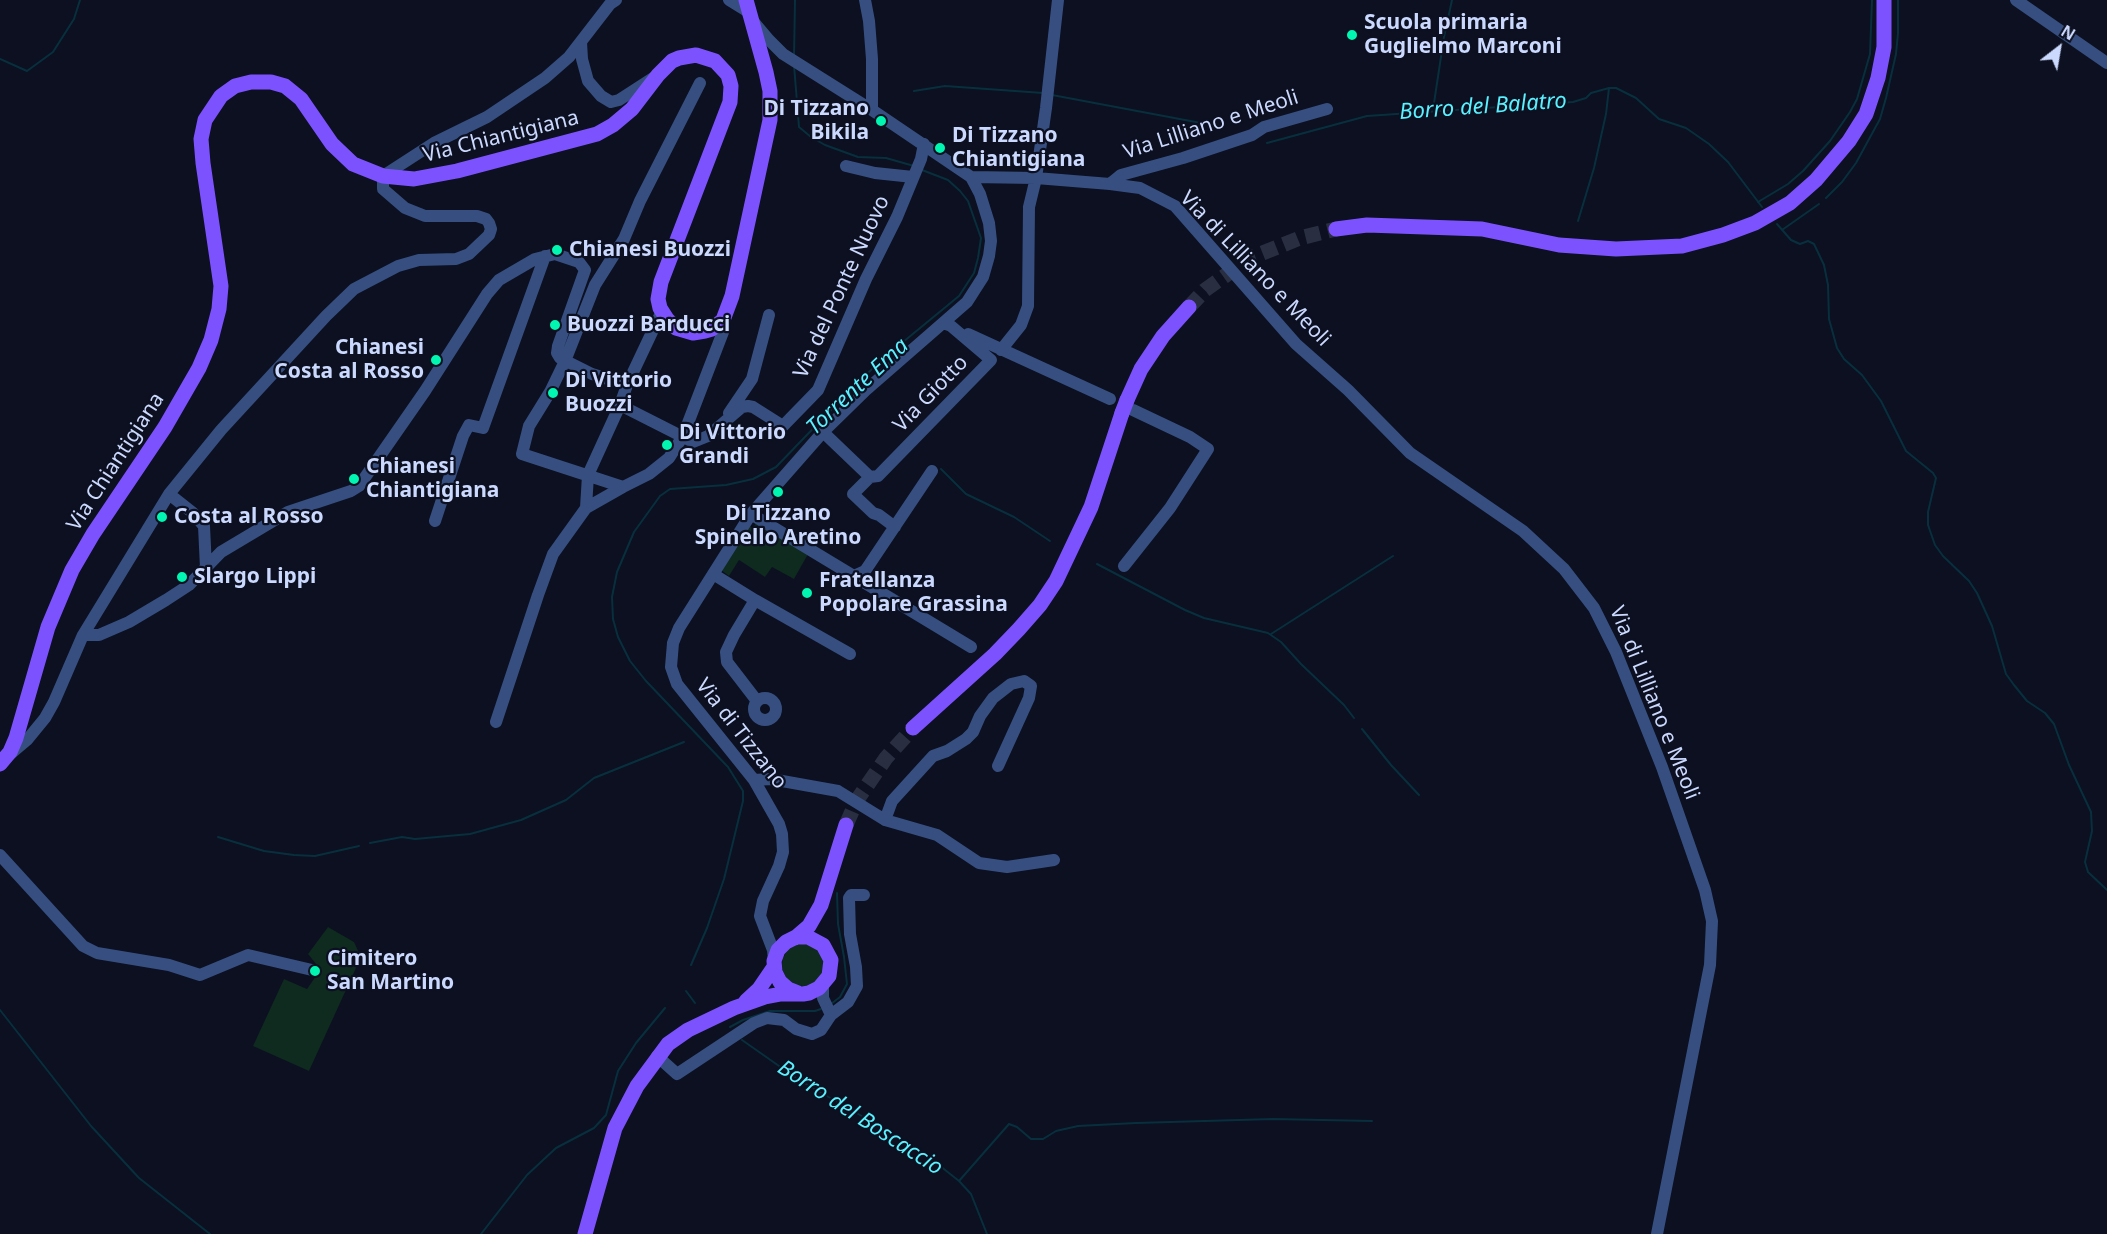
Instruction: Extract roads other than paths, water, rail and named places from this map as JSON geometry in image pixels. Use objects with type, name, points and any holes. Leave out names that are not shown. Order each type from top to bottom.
[{"type":"main road","points":[[1336,229],[1367,225],[1482,229],[1559,245],[1616,249],[1682,246],[1723,235],[1755,223],[1790,202],[1816,180],[1849,141],[1866,114],[1878,78],[1884,47],[1884,0]]},
{"type":"main road","points":[[662,311],[672,324],[687,332],[712,329],[723,320],[732,296],[770,120],[770,92],[750,11]]},
{"type":"main road","name":"Via Chiantigiana","points":[[3,761],[16,738],[48,627],[65,584],[93,534],[165,427],[199,368],[213,334],[221,299],[220,273],[201,139],[205,120],[214,104],[228,90],[243,83],[260,81],[285,86],[301,99],[332,144],[346,159],[363,170],[383,176],[414,179],[432,177],[597,134],[632,109],[666,66],[679,58],[696,55],[715,61],[724,69],[730,81],[731,94],[728,109],[662,282],[658,299],[662,311]]},
{"type":"main road","points":[[913,728],[995,654],[1040,605],[1056,581],[1091,507],[1141,369],[1163,336],[1189,307]]},
{"type":"main road","points":[[585,1234],[615,1128],[637,1086],[668,1044],[681,1034],[734,1008],[765,998],[803,993],[823,985],[829,976],[831,965],[822,929],[827,891],[846,825]]},
{"type":"main road","points":[[734,1008],[759,989],[774,964],[778,950],[804,932],[814,919],[827,891]]},
{"type":"main road","points":[[793,938],[802,936],[813,939],[825,948]]},
{"type":"main road","points":[[774,964],[780,982],[788,990],[803,993]]},
{"type":"street","points":[[3,761],[27,740],[45,718],[83,635],[169,494],[221,430],[326,316],[354,290],[398,266],[419,260],[456,260],[469,254],[489,235],[491,229],[486,219],[477,216],[425,216],[405,208],[383,189],[383,176],[434,143],[487,117],[545,78],[559,67],[610,4],[616,0]]},
{"type":"street","points":[[729,0],[750,11],[769,40],[783,54],[924,144],[971,177]]},
{"type":"street","points":[[865,0],[872,59],[872,110]]},
{"type":"street","points":[[1001,350],[1021,326],[1028,306],[1029,207],[1036,178],[1058,0]]},
{"type":"street","points":[[2016,0],[2107,63]]},
{"type":"street","points":[[581,42],[584,72],[588,81],[601,96],[611,102],[619,100],[658,75]]},
{"type":"street","points":[[623,487],[522,454],[529,426],[565,362],[596,285],[624,239],[640,201],[700,83]]},
{"type":"street","name":"Via Lilliano e Meoli","points":[[1110,184],[1121,175],[1252,135],[1264,127],[1327,109]]},
{"type":"street","name":"Via del Ponte Nuovo","points":[[683,436],[693,442],[708,436],[742,407],[748,406],[783,426],[818,390],[866,279],[897,217],[921,159],[924,144]]},
{"type":"street","name":"Via del Ponte Nuovo","points":[[846,166],[875,173],[913,176]]},
{"type":"street","name":"Via di Lilliano e Meoli","points":[[971,177],[1036,178],[1110,184],[1140,189],[1174,206],[1296,344],[1348,390],[1410,453],[1522,531],[1548,554],[1564,569],[1602,620],[1662,767],[1705,890],[1712,921],[1710,965],[1657,1234]]},
{"type":"street","name":"Via di Tizzano","points":[[762,923],[761,909],[783,852],[782,834],[773,810],[754,780],[677,684],[671,666],[672,650],[679,628],[750,514],[823,432],[866,390],[947,324],[967,302],[983,277],[991,241],[989,223],[980,194],[971,177]]},
{"type":"street","points":[[83,635],[99,635],[129,622],[189,585],[221,552],[288,512],[351,491],[359,486],[426,391],[487,294],[499,280],[522,265],[555,254],[583,266],[584,274],[557,353],[565,362],[592,374],[627,385]]},
{"type":"street","points":[[435,521],[463,436],[469,425],[483,428],[545,256]]},
{"type":"street","points":[[586,508],[588,475],[662,311]]},
{"type":"street","points":[[722,425],[752,379],[769,315]]},
{"type":"street","points":[[496,722],[553,554],[586,508],[649,474],[675,450],[683,436],[723,332],[723,320]]},
{"type":"street","points":[[947,324],[1110,399]]},
{"type":"street","name":"Via Giotto","points":[[895,527],[873,513],[853,494],[870,477],[878,476],[992,360],[947,324]]},
{"type":"street","points":[[620,405],[683,436]]},
{"type":"street","points":[[1124,566],[1141,548],[1170,508],[1208,449],[1190,437],[1127,408]]},
{"type":"street","points":[[823,432],[870,477]]},
{"type":"street","points":[[861,577],[932,471]]},
{"type":"street","points":[[169,494],[193,513],[204,526],[206,568]]},
{"type":"street","points":[[750,514],[861,577],[971,647]]},
{"type":"street","points":[[713,574],[850,654]]},
{"type":"street","points":[[756,600],[726,652],[727,662],[757,701]]},
{"type":"street","points":[[885,820],[892,801],[933,756],[947,752],[966,740],[993,698],[1011,684],[1024,681],[1031,686],[1029,698],[998,766]]},
{"type":"street","points":[[754,780],[771,779],[838,791],[885,820],[937,835],[979,863],[1007,867],[1054,860]]},
{"type":"street","points":[[0,855],[83,946],[97,953],[169,965],[200,975],[248,955],[312,970]]},
{"type":"street","points":[[657,1056],[677,1074],[753,1023],[767,1018],[776,1018],[796,1029],[812,1034],[821,1030],[831,1015],[848,1002],[857,986],[850,934],[849,898],[851,895],[864,895]]},
{"type":"street","points":[[762,923],[776,938],[781,940],[793,938]]},
{"type":"street","points":[[762,923],[773,950],[774,964]]},
{"type":"street","points":[[823,985],[825,1004],[831,1015]]},
{"type":"street","points":[[803,993],[816,995],[825,1004]]},
{"type":"waterway","points":[[0,59],[27,71],[53,52],[74,19],[80,0]]},
{"type":"waterway","name":"Torrente Ema","points":[[794,57],[795,0]]},
{"type":"waterway","points":[[1434,103],[1452,0]]},
{"type":"waterway","points":[[1758,202],[1788,184],[1803,171],[1830,141],[1850,112],[1857,99],[1870,54],[1872,0]]},
{"type":"waterway","points":[[1826,198],[1856,163],[1880,119],[1896,54],[1898,0]]},
{"type":"waterway","name":"Torrente Ema","points":[[794,65],[799,127],[825,145],[858,157],[886,158],[914,166]]},
{"type":"waterway","name":"Borro del Balatro","points":[[914,91],[945,86],[1043,93]]},
{"type":"waterway","points":[[1578,221],[1594,168],[1606,114],[1609,88]]},
{"type":"waterway","name":"Borro del Balatro","points":[[1267,143],[1367,116],[1573,102],[1586,98],[1591,93],[1616,88],[1636,98],[1659,119],[1686,128],[1709,144],[1728,162],[1762,207]]},
{"type":"waterway","name":"Borro del Balatro","points":[[1052,95],[1201,123]]},
{"type":"waterway","name":"Torrente Ema","points":[[691,965],[724,879],[743,801],[743,791],[728,767],[646,681],[630,661],[618,637],[613,619],[612,597],[617,572],[634,532],[660,496],[670,489],[726,485],[753,479],[776,467],[856,384],[886,356],[959,296],[974,273],[981,238],[968,201],[960,191],[948,180],[922,170]]},
{"type":"waterway","points":[[1782,230],[1819,204]]},
{"type":"waterway","name":"Borro del Balatro","points":[[1777,224],[1791,240],[1800,244],[1808,241],[1814,244],[1824,265],[1828,285],[1829,319],[1837,348],[1844,359],[1862,375],[1881,401],[1906,451],[1936,478],[1928,512],[1928,525],[1935,545],[1969,581],[1977,593],[1992,626],[2006,674],[2027,701],[2045,713],[2054,724],[2069,765],[2091,812],[2092,831],[2085,862],[2088,872],[2107,890]]},
{"type":"waterway","points":[[941,469],[966,494],[1014,517],[1050,541]]},
{"type":"waterway","points":[[1271,634],[1393,556]]},
{"type":"waterway","points":[[1097,564],[1204,618],[1268,633],[1281,642],[1354,718]]},
{"type":"waterway","points":[[1362,729],[1419,795]]},
{"type":"waterway","points":[[370,843],[402,837],[415,839],[470,834],[521,820],[566,800],[594,778],[684,742]]},
{"type":"waterway","points":[[218,837],[264,851],[294,855],[315,856],[359,846]]},
{"type":"waterway","points":[[831,1004],[840,997],[847,984],[838,924],[837,893]]},
{"type":"waterway","name":"Borro del Boscaccio","points":[[686,991],[695,1003]]},
{"type":"waterway","name":"Torrente Ema","points":[[481,1234],[527,1175],[556,1148],[594,1128],[606,1115],[618,1071],[636,1043],[665,1008]]},
{"type":"waterway","points":[[730,1027],[770,1011],[821,1009]]},
{"type":"waterway","points":[[0,1010],[91,1126],[139,1178],[210,1234]]},
{"type":"waterway","name":"Borro del Boscaccio","points":[[742,1040],[799,1080],[907,1142],[930,1158],[959,1181],[971,1194],[987,1234]]},
{"type":"waterway","points":[[959,1181],[1009,1124],[1017,1127],[1031,1139],[1043,1139],[1056,1131],[1078,1126],[1273,1119],[1372,1121]]},
{"type":"tunnel","points":[[1189,307],[1205,290],[1250,258],[1300,238],[1336,229]]},
{"type":"tunnel","points":[[846,825],[857,800],[886,758],[913,728]]},
{"type":"place","name":"Scuola primaria Guglielmo Marconi","points":[[1352,35]]},
{"type":"place","name":"Di Tizzano Bikila","points":[[881,121]]},
{"type":"place","name":"Di Tizzano Chiantigiana","points":[[940,148]]},
{"type":"place","name":"Chianesi Buozzi","points":[[557,250]]},
{"type":"place","name":"Buozzi Barducci","points":[[555,325]]},
{"type":"place","name":"Chianesi Costa al Rosso","points":[[436,360]]},
{"type":"place","name":"Di Vittorio Buozzi","points":[[553,393]]},
{"type":"place","name":"Di Vittorio Grandi","points":[[667,445]]},
{"type":"place","name":"Chianesi Chiantigiana","points":[[354,479]]},
{"type":"place","name":"Di Tizzano Spinello Aretino","points":[[778,492]]},
{"type":"place","name":"Costa al Rosso","points":[[162,517]]},
{"type":"place","name":"Slargo Lippi","points":[[182,577]]},
{"type":"place","name":"Fratellanza Popolare Grassina","points":[[807,593]]},
{"type":"place","name":"Cimitero San Martino","points":[[315,971]]}]
